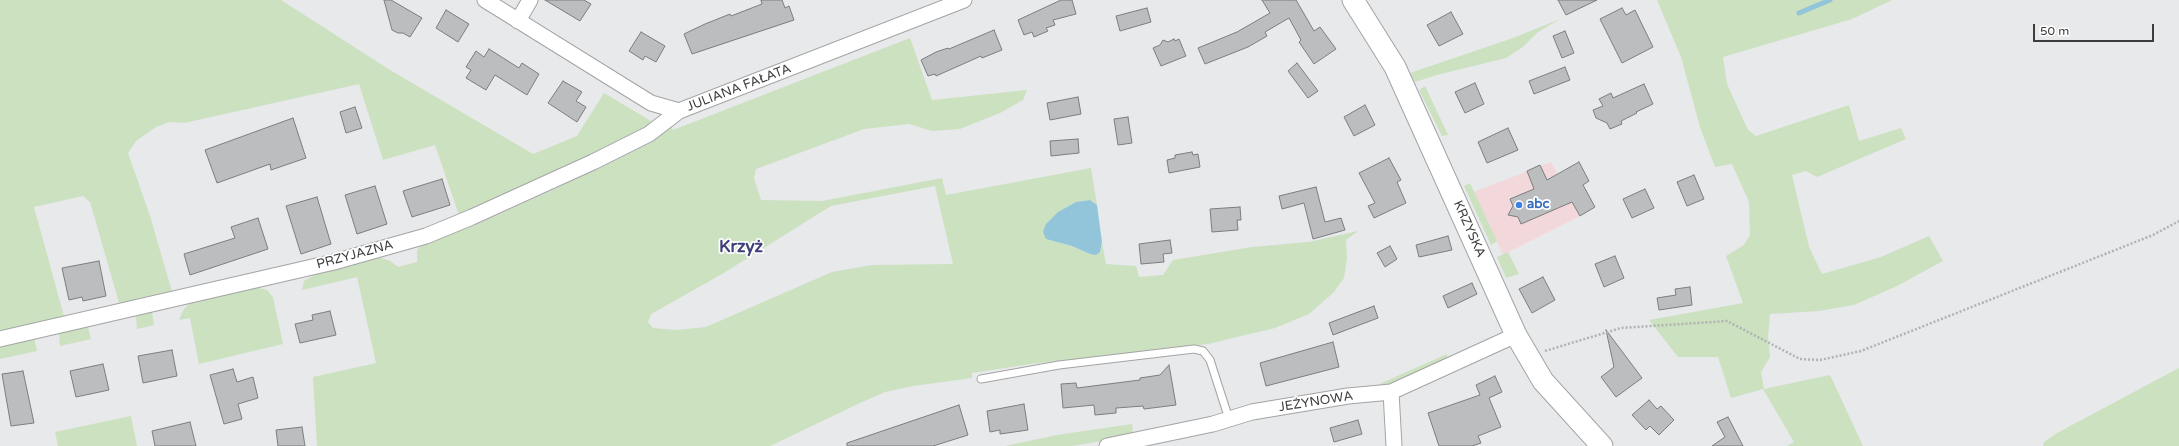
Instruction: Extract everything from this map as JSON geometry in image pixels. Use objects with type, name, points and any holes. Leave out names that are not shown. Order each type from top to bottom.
[{"type":"street","name":"JULIANA FAŁATA","points":[[485,0],[651,103],[679,111],[964,0]]},
{"type":"street","points":[[518,20],[530,0]]},
{"type":"street","name":"KRZYSKA","points":[[1353,0],[1395,67],[1516,335],[1543,381],[1602,446]]},
{"type":"street","name":"PRZYJAZNA","points":[[4,339],[326,263],[426,236],[472,218],[593,162],[649,134],[679,111]]},
{"type":"street","name":"JEŻYNOWA","points":[[1107,446],[1229,419],[1252,412],[1348,396],[1391,392],[1516,335]]},
{"type":"street","points":[[1391,392],[1394,446]]},
{"type":"lane","points":[[981,379],[1060,365],[1194,349],[1203,351],[1210,360],[1229,419]]},
{"type":"path","points":[[1529,357],[1621,328],[1727,321],[1800,359],[1820,360],[1861,351],[2153,235],[2179,221]]},
{"type":"shaded area","points":[[1551,162],[1580,216],[1503,255],[1474,192]]},
{"type":"green space","points":[[0,0],[281,0],[390,70],[533,154],[577,136],[604,93],[651,121],[645,128],[605,150],[459,215],[435,145],[383,160],[359,84],[184,123],[169,122],[156,127],[136,141],[128,153],[150,216],[173,295],[120,306],[90,202],[83,196],[34,207],[65,320],[0,331]]},
{"type":"green space","points":[[1657,0],[1892,0],[1852,19],[1723,57],[1727,84],[1748,130],[1756,136],[1849,105],[1859,141],[1901,128],[1906,139],[1817,177],[1806,171],[1792,175],[1809,247],[1822,274],[1881,257],[1929,236],[1943,261],[1897,286],[1854,305],[1819,311],[1770,314],[1768,336],[1770,357],[1761,372],[1764,389],[1830,375],[1863,446],[1787,446],[1794,442],[1763,389],[1731,398],[1718,357],[1678,357],[1649,320],[1743,303],[1726,256],[1744,245],[1750,235],[1749,202],[1732,164],[1715,167],[1700,127],[1681,57]]},
{"type":"green space","points":[[1560,19],[1538,32],[1523,47],[1506,58],[1415,82],[1410,73],[1513,38]]},
{"type":"green space","points":[[910,38],[932,100],[1027,90],[1023,100],[1000,113],[960,129],[932,131],[909,124],[864,129],[756,169],[754,178],[761,200],[822,201],[942,178],[946,195],[1091,168],[1097,205],[1090,200],[1076,202],[1058,212],[1046,239],[1072,246],[1090,254],[1100,252],[1102,242],[1106,264],[1136,266],[1139,277],[1163,275],[1173,260],[1252,247],[1309,242],[1358,231],[1346,240],[1347,258],[1344,278],[1333,293],[1309,314],[1275,328],[1208,344],[1031,364],[972,373],[972,378],[913,386],[885,392],[770,446],[317,446],[313,377],[376,363],[357,277],[302,290],[304,281],[317,273],[379,257],[390,261],[398,267],[417,262],[417,250],[422,245],[477,224],[555,189],[671,125],[673,130]],"holes":[[[935,186],[953,264],[872,265],[832,272],[706,327],[676,330],[653,328],[648,322],[651,314],[722,274],[831,206]]]},
{"type":"green space","points":[[1425,86],[1448,135],[1442,136],[1419,90]]},
{"type":"green space","points":[[1470,183],[1497,241],[1491,245],[1464,186]]},
{"type":"green space","points":[[1508,252],[1519,274],[1506,278],[1497,257]]},
{"type":"green space","points":[[255,287],[267,290],[273,297],[283,344],[199,364],[190,318],[179,320],[184,309],[193,300]]},
{"type":"green space","points":[[152,312],[154,325],[137,329],[136,315]]},
{"type":"green space","points":[[88,327],[91,339],[60,346],[59,333]]},
{"type":"green space","points":[[34,338],[37,351],[0,359],[0,344]]},
{"type":"green space","points":[[1447,354],[1447,362],[1404,382],[1375,386]]},
{"type":"green space","points":[[2179,368],[2179,446],[2043,446],[2044,442],[2057,433]]},
{"type":"green space","points":[[131,416],[137,446],[58,446],[55,432]]},
{"type":"green space","points":[[1132,424],[1133,436],[1072,446],[1005,446],[1057,435]]},
{"type":"water","points":[[1090,200],[1097,205],[1102,242],[1100,252],[1096,255],[1090,254],[1072,246],[1046,239],[1043,232],[1046,224],[1058,212],[1076,202]]},
{"type":"building","points":[[384,0],[391,0],[422,18],[410,37],[392,30]]},
{"type":"building","points":[[545,0],[584,0],[591,4],[580,21]]},
{"type":"building","points":[[761,0],[782,0],[785,8],[789,6],[794,20],[692,54],[684,34],[730,14],[731,16],[762,4]]},
{"type":"building","points":[[1061,0],[1072,0],[1076,14],[1053,20],[1055,25],[1046,28],[1048,31],[1034,37],[1032,32],[1024,35],[1018,20]]},
{"type":"building","points":[[1262,0],[1296,0],[1314,31],[1320,27],[1336,49],[1314,64],[1299,42],[1301,40],[1289,18],[1265,32],[1267,36],[1248,47],[1205,64],[1198,48],[1237,32],[1270,13]]},
{"type":"building","points":[[1558,0],[1597,0],[1566,15]]},
{"type":"building","points":[[1147,8],[1151,22],[1120,31],[1116,16]]},
{"type":"building","points":[[1622,8],[1626,15],[1635,10],[1653,47],[1622,63],[1600,19]]},
{"type":"building","points":[[446,10],[469,24],[458,42],[436,28]]},
{"type":"building","points":[[1451,12],[1463,34],[1439,46],[1427,25]]},
{"type":"building","points":[[994,30],[1002,50],[982,58],[981,56],[936,76],[935,74],[928,76],[921,60],[936,52],[949,49]]},
{"type":"building","points":[[1565,31],[1574,53],[1562,58],[1553,36]]},
{"type":"building","points":[[641,32],[665,46],[656,62],[645,56],[643,60],[629,51]]},
{"type":"building","points":[[1174,39],[1175,41],[1179,39],[1186,56],[1161,66],[1153,48],[1160,45],[1163,40],[1168,42]]},
{"type":"building","points":[[489,49],[519,68],[522,63],[539,74],[527,95],[495,75],[486,90],[466,78],[471,70],[466,67],[476,51],[484,57]]},
{"type":"building","points":[[1297,63],[1318,91],[1308,98],[1288,71]]},
{"type":"building","points":[[1565,67],[1570,80],[1534,94],[1529,81]]},
{"type":"building","points":[[563,81],[582,92],[576,101],[586,107],[577,122],[548,103]]},
{"type":"building","points":[[1475,83],[1484,104],[1465,113],[1455,92]]},
{"type":"building","points":[[1644,84],[1653,104],[1621,121],[1622,124],[1610,129],[1607,123],[1596,118],[1593,110],[1603,106],[1599,99],[1611,93],[1613,98]]},
{"type":"building","points":[[1078,97],[1081,114],[1050,120],[1047,103]]},
{"type":"building","points":[[1365,105],[1375,125],[1354,136],[1344,117]]},
{"type":"building","points":[[355,107],[362,128],[346,133],[340,112]]},
{"type":"building","points":[[1128,117],[1132,143],[1118,145],[1114,119]]},
{"type":"building","points":[[293,118],[306,158],[271,170],[270,164],[217,183],[205,150]]},
{"type":"building","points":[[1508,128],[1518,150],[1487,163],[1478,142]]},
{"type":"building","points":[[1078,139],[1079,153],[1051,156],[1050,141]]},
{"type":"building","points":[[1192,152],[1193,155],[1198,154],[1200,167],[1169,173],[1167,160],[1175,158],[1175,155]]},
{"type":"building","points":[[1389,158],[1401,180],[1397,182],[1406,203],[1374,218],[1368,206],[1375,203],[1359,173]]},
{"type":"building","points":[[1579,162],[1589,181],[1583,185],[1595,207],[1580,216],[1572,202],[1521,224],[1518,217],[1508,215],[1513,206],[1510,199],[1534,189],[1527,171],[1540,165],[1547,180]]},
{"type":"building","points":[[1694,175],[1704,199],[1687,206],[1677,182]]},
{"type":"building","points":[[442,179],[450,205],[412,217],[403,191]]},
{"type":"building","points":[[375,186],[387,224],[357,234],[345,195]]},
{"type":"building","points":[[1316,187],[1325,222],[1341,218],[1345,230],[1313,239],[1304,203],[1282,209],[1279,196]]},
{"type":"building","points":[[1645,189],[1654,208],[1632,218],[1623,199]]},
{"type":"building","points":[[317,197],[331,244],[301,254],[286,206]]},
{"type":"building","points":[[1240,207],[1241,220],[1237,220],[1238,230],[1212,232],[1210,209]]},
{"type":"building","points":[[258,218],[268,249],[190,275],[184,254],[235,238],[231,227]]},
{"type":"building","points":[[1448,236],[1452,250],[1419,257],[1416,245]]},
{"type":"building","points":[[1170,240],[1172,253],[1163,254],[1164,262],[1141,264],[1139,244]]},
{"type":"building","points":[[1390,246],[1397,259],[1385,267],[1377,253]]},
{"type":"building","points":[[1615,256],[1624,278],[1604,287],[1595,264]]},
{"type":"building","points":[[99,261],[106,296],[83,301],[82,297],[69,300],[62,268]]},
{"type":"building","points":[[1543,277],[1555,300],[1532,313],[1519,289]]},
{"type":"building","points":[[1472,283],[1477,294],[1448,308],[1443,296]]},
{"type":"building","points":[[1690,287],[1692,305],[1659,310],[1657,298],[1676,295],[1675,289]]},
{"type":"building","points":[[1374,306],[1378,318],[1333,335],[1329,323]]},
{"type":"building","points":[[330,311],[336,335],[300,343],[295,324],[313,320],[312,315]]},
{"type":"building","points":[[1606,330],[1642,378],[1616,397],[1601,377],[1614,367]]},
{"type":"building","points":[[1333,342],[1339,367],[1266,386],[1260,363]]},
{"type":"building","points":[[172,350],[177,376],[143,383],[138,356]]},
{"type":"building","points":[[103,364],[109,390],[76,397],[70,371]]},
{"type":"building","points":[[1169,365],[1176,405],[1144,409],[1143,406],[1116,408],[1116,413],[1095,415],[1094,405],[1063,408],[1061,384],[1076,383],[1077,388],[1140,380],[1140,378],[1160,375]]},
{"type":"building","points":[[233,369],[237,382],[253,377],[258,398],[238,404],[242,419],[224,424],[210,375]]},
{"type":"building","points":[[23,371],[34,423],[11,426],[2,374]]},
{"type":"building","points":[[1495,376],[1502,392],[1489,398],[1501,427],[1478,436],[1481,443],[1472,446],[1439,446],[1428,413],[1480,395],[1476,385]]},
{"type":"building","points":[[1649,400],[1657,409],[1661,406],[1674,420],[1659,435],[1650,426],[1646,430],[1632,415]]},
{"type":"building","points":[[1024,404],[1028,430],[1000,434],[1000,430],[990,432],[987,411]]},
{"type":"building","points":[[959,405],[968,435],[933,446],[847,446],[847,443]]},
{"type":"building","points":[[1728,417],[1743,446],[1712,446],[1725,437],[1717,422]]},
{"type":"building","points":[[1358,420],[1362,434],[1334,442],[1330,428]]},
{"type":"building","points":[[190,422],[196,446],[155,446],[152,431]]},
{"type":"building","points":[[302,427],[305,446],[278,446],[276,430]]},
{"type":"waterway","points":[[1799,13],[1830,0]]},
{"type":"place","name":"abc","points":[[1519,205]]},
{"type":"district","name":"Krzyż","points":[[741,248]]}]
